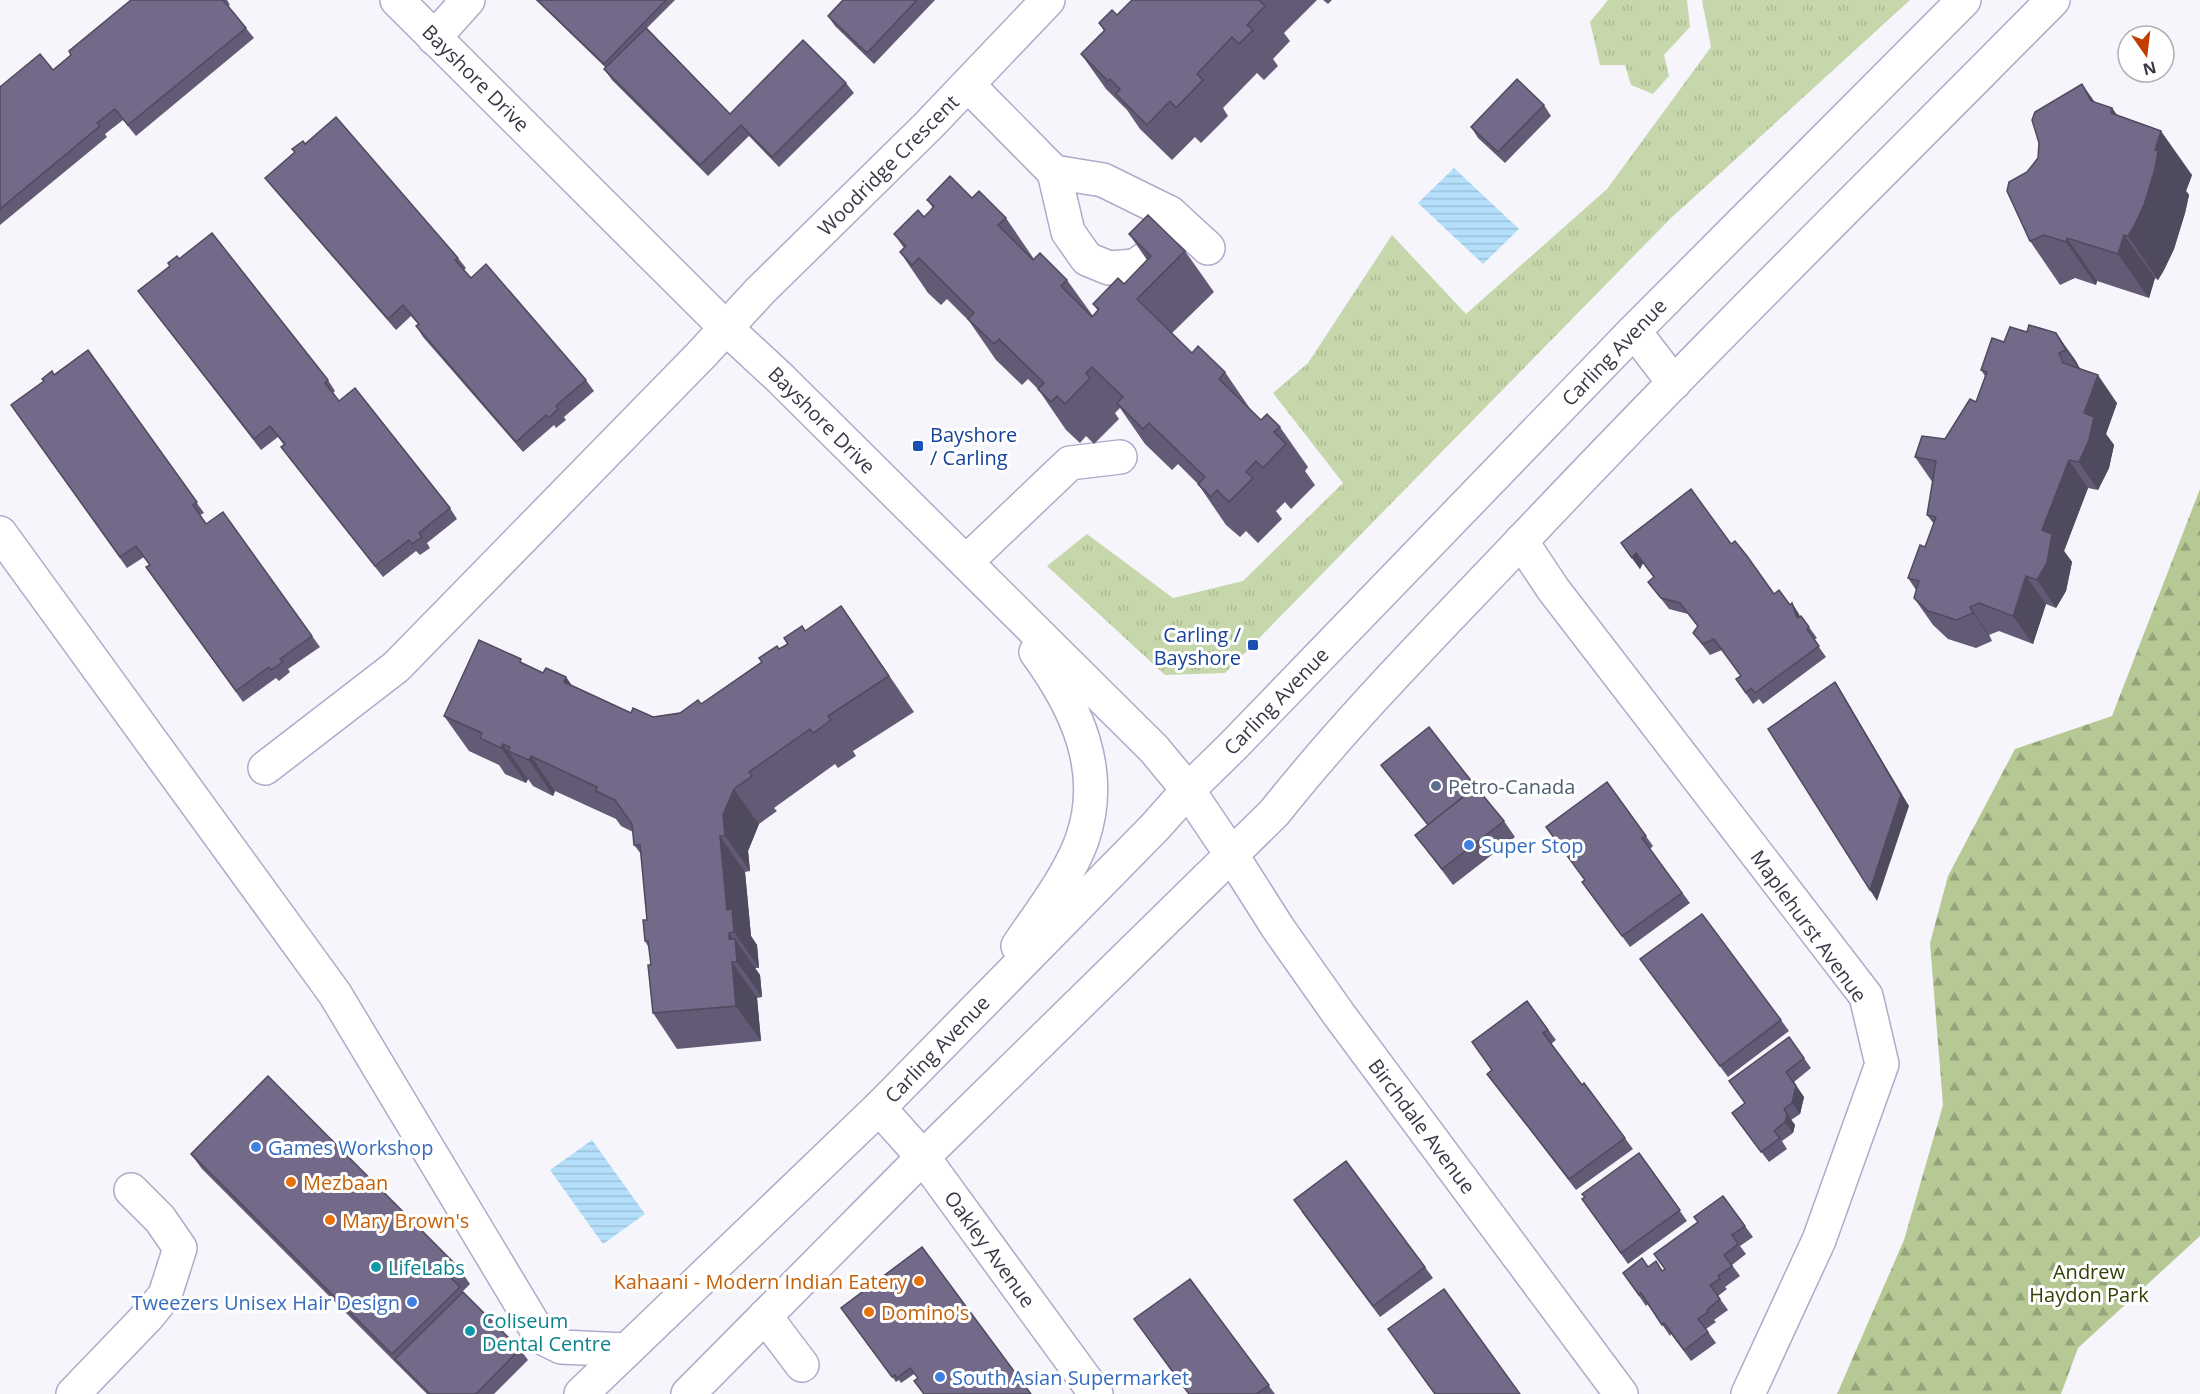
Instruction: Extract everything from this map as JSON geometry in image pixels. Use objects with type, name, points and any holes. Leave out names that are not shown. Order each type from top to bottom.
[{"type":"main road","name":"Bayshore Drive","points":[[398,0],[726,328],[780,378],[1154,749],[1188,790],[1231,854]]},
{"type":"main road","points":[[434,38],[468,0]]},
{"type":"main road","name":"Woodridge Crescent","points":[[265,768],[396,667],[760,291],[968,85],[1048,0]]},
{"type":"main road","name":"Carling Avenue","points":[[581,1394],[879,1108],[1155,827],[1188,790],[1634,331],[1964,0]]},
{"type":"main road","points":[[688,1394],[923,1157],[1274,813],[1316,763],[1521,542],[1674,383],[2053,0]]},
{"type":"main road","points":[[968,85],[1054,172],[1068,232],[1087,259],[1109,268],[1135,266],[1158,250],[1170,213]]},
{"type":"main road","points":[[1054,172],[1104,180],[1170,213],[1208,248]]},
{"type":"main road","points":[[1634,331],[1674,383]]},
{"type":"main road","points":[[978,1007],[1066,873],[1082,840],[1089,812],[1091,786],[1089,759],[1078,723],[1057,682],[970,566],[1070,463],[1120,457]]},
{"type":"main road","points":[[0,533],[336,994],[541,1337],[561,1347],[626,1350]]},
{"type":"main road","name":"Maplehurst Avenue","points":[[1521,542],[1553,590],[1866,996],[1882,1064],[1819,1240],[1748,1394]]},
{"type":"main road","name":"Birchdale Avenue","points":[[1231,854],[1278,928],[1347,1025],[1621,1394]]},
{"type":"main road","name":"Oakley Avenue","points":[[879,1108],[923,1157],[1096,1394]]},
{"type":"main road","points":[[73,1394],[148,1316],[165,1295],[180,1248],[160,1219],[131,1190]]},
{"type":"main road","points":[[765,1316],[802,1365]]},
{"type":"green space","points":[[1608,0],[1687,0],[1690,27],[1664,55],[1669,76],[1653,94],[1631,85],[1625,65],[1600,65],[1590,22]]},
{"type":"green space","points":[[1702,0],[1910,0],[1670,219],[1225,673],[1165,675],[1047,566],[1087,534],[1173,598],[1243,581],[1343,483],[1273,393],[1308,363],[1392,235],[1466,314],[1607,189],[1711,47]]},
{"type":"green space","name":"Andrew Haydon Park","points":[[2200,489],[2200,1236],[2078,1348],[2061,1394],[1837,1394],[1904,1240],[1943,1105],[1930,943],[1948,876],[2015,749],[2112,716]]},
{"type":"water","points":[[1454,168],[1519,229],[1483,264],[1418,203]]},
{"type":"water","points":[[592,1140],[645,1214],[603,1244],[550,1170]]},
{"type":"building","points":[[131,0],[223,0],[246,28],[128,125],[115,109],[97,123],[100,126],[0,209],[0,87],[40,54],[53,70],[71,55],[69,51]]},
{"type":"building","points":[[537,0],[666,0],[604,64]]},
{"type":"building","points":[[843,0],[917,0],[867,53],[828,16]]},
{"type":"building","points":[[1132,0],[1259,0],[1265,6],[1247,25],[1253,30],[1239,44],[1232,37],[1197,74],[1203,80],[1176,108],[1170,101],[1147,125],[1116,94],[1120,89],[1110,79],[1108,81],[1081,54],[1105,30],[1099,23],[1112,10],[1117,15]]},
{"type":"building","points":[[646,28],[730,114],[803,40],[846,83],[772,157],[741,125],[700,165],[604,69]]},
{"type":"building","points":[[1517,79],[1544,105],[1498,152],[1471,127]]},
{"type":"building","points":[[2082,84],[2091,101],[2112,108],[2111,113],[2161,131],[2155,150],[2158,151],[2155,169],[2144,205],[2128,236],[2124,235],[2118,254],[2067,238],[2066,242],[2044,235],[2030,241],[2007,191],[2009,182],[2027,172],[2038,158],[2039,143],[2032,120],[2035,112]]},
{"type":"building","points":[[336,117],[458,258],[455,260],[471,278],[486,264],[586,380],[556,406],[558,409],[549,418],[546,415],[516,442],[416,326],[419,324],[403,305],[388,319],[265,178],[295,152],[292,149],[303,141],[305,144]]},
{"type":"building","points":[[950,176],[972,198],[979,191],[1006,218],[998,225],[1033,260],[1040,253],[1067,280],[1061,286],[1092,317],[1099,309],[1093,304],[1118,278],[1124,284],[1151,256],[1129,234],[1148,215],[1185,251],[1137,299],[1192,353],[1198,346],[1225,372],[1219,379],[1261,420],[1267,414],[1280,427],[1274,432],[1286,444],[1263,468],[1256,461],[1246,472],[1253,478],[1229,502],[1217,490],[1211,497],[1198,484],[1205,477],[1149,423],[1143,429],[1117,403],[1123,397],[1092,367],[1086,373],[1090,378],[1065,404],[1057,396],[1051,402],[1038,389],[1044,383],[999,339],[994,344],[968,319],[974,313],[919,258],[912,265],[900,252],[906,246],[894,234],[918,210],[924,217],[930,211],[934,206],[927,200]]},
{"type":"building","points":[[212,233],[328,380],[325,383],[339,401],[355,388],[450,508],[419,533],[422,537],[412,544],[409,540],[375,566],[281,447],[285,444],[270,426],[254,439],[138,291],[170,266],[168,263],[177,256],[179,259]]},
{"type":"building","points":[[2029,325],[2056,333],[2066,350],[2059,353],[2063,363],[2098,375],[2084,413],[2094,417],[2089,440],[2079,462],[2069,460],[2042,530],[2052,534],[2047,563],[2037,580],[2026,576],[2013,616],[1979,603],[1970,607],[1973,613],[1957,620],[1928,611],[1914,598],[1919,581],[1908,578],[1920,545],[1925,547],[1936,517],[1927,515],[1936,461],[1915,457],[1922,436],[1945,439],[1970,399],[1976,402],[1987,372],[1981,370],[1992,338],[2004,342],[2010,327],[2027,332]]},
{"type":"building","points":[[88,350],[197,502],[193,505],[206,524],[223,512],[312,636],[280,659],[283,662],[271,670],[269,667],[236,691],[146,567],[150,565],[136,546],[120,557],[11,405],[44,381],[42,379],[52,371],[54,375]]},
{"type":"building","points":[[1691,489],[1731,544],[1735,541],[1774,594],[1779,590],[1790,605],[1792,603],[1796,615],[1798,618],[1801,616],[1819,646],[1755,693],[1751,688],[1746,693],[1736,679],[1741,676],[1714,639],[1703,644],[1693,633],[1698,626],[1680,603],[1661,598],[1648,582],[1654,577],[1636,553],[1632,558],[1621,543]]},
{"type":"building","points":[[841,606],[889,676],[828,716],[831,720],[813,733],[810,729],[749,772],[752,776],[734,789],[723,815],[725,836],[720,836],[727,910],[732,909],[734,932],[729,933],[729,939],[735,939],[737,962],[732,962],[736,1006],[653,1013],[648,965],[651,965],[643,920],[647,920],[640,845],[634,845],[632,824],[615,800],[596,791],[597,787],[531,756],[529,760],[508,751],[510,747],[503,744],[501,748],[480,738],[482,733],[444,716],[479,640],[521,659],[520,662],[543,673],[546,668],[566,677],[564,682],[631,713],[633,708],[653,717],[680,713],[698,700],[701,704],[762,662],[759,658],[777,646],[779,649],[788,644],[784,638],[802,626],[805,631]]},
{"type":"building","points":[[1835,682],[1901,795],[1870,890],[1768,729]]},
{"type":"building","name":"Petro-Canada","points":[[1429,727],[1476,787],[1428,825],[1381,765]]},
{"type":"building","points":[[1607,782],[1646,836],[1642,838],[1682,893],[1622,936],[1582,882],[1585,880],[1546,827]]},
{"type":"building","points":[[1476,787],[1504,821],[1442,869],[1415,835]]},
{"type":"building","points":[[1702,914],[1781,1020],[1720,1066],[1640,959]]},
{"type":"building","points":[[1527,1001],[1548,1030],[1543,1033],[1625,1138],[1569,1179],[1487,1074],[1492,1070],[1472,1042]]},
{"type":"building","points":[[1789,1037],[1804,1058],[1786,1072],[1796,1086],[1792,1103],[1784,1109],[1787,1114],[1785,1122],[1774,1131],[1780,1138],[1761,1152],[1732,1113],[1745,1103],[1729,1081]]},
{"type":"building","points":[[268,1076],[459,1268],[450,1277],[460,1287],[392,1354],[191,1154]]},
{"type":"building","points":[[1639,1153],[1680,1210],[1621,1253],[1582,1199],[1585,1197],[1582,1194]]},
{"type":"building","points":[[1346,1161],[1425,1267],[1373,1306],[1294,1200]]},
{"type":"building","points":[[1723,1196],[1745,1226],[1732,1235],[1738,1244],[1724,1255],[1732,1266],[1718,1276],[1720,1279],[1710,1285],[1720,1299],[1698,1319],[1708,1332],[1684,1350],[1623,1273],[1642,1258],[1648,1267],[1656,1261],[1662,1271],[1665,1269],[1654,1254],[1698,1222],[1694,1217]]},
{"type":"building","points":[[922,1247],[1031,1394],[924,1394],[914,1381],[918,1378],[910,1368],[897,1378],[895,1375],[892,1377],[841,1308]]},
{"type":"building","points":[[1190,1279],[1269,1385],[1256,1394],[1189,1394],[1134,1319]]},
{"type":"building","points":[[1444,1289],[1520,1394],[1435,1394],[1388,1329]]},
{"type":"building","name":"Coliseum Dental Centre","points":[[463,1292],[520,1349],[476,1394],[430,1394],[395,1359]]},
{"type":"place","name":"Bayshore / Carling","points":[[918,446]]},
{"type":"place","name":"Carling / Bayshore","points":[[1253,645]]},
{"type":"place","name":"Petro-Canada","points":[[1436,786]]},
{"type":"place","name":"Super Stop","points":[[1469,845]]},
{"type":"place","name":"Games Workshop","points":[[256,1147]]},
{"type":"place","name":"Mezbaan","points":[[291,1182]]},
{"type":"place","name":"Mary Brown's","points":[[330,1220]]},
{"type":"place","name":"LifeLabs","points":[[376,1267]]},
{"type":"place","name":"Kahaani - Modern Indian Eatery","points":[[919,1281]]},
{"type":"place","name":"Tweezers Unisex Hair Design","points":[[412,1302]]},
{"type":"place","name":"Domino's","points":[[869,1312]]},
{"type":"place","name":"Coliseum Dental Centre","points":[[470,1331]]},
{"type":"place","name":"South Asian Supermarket","points":[[940,1377]]}]
